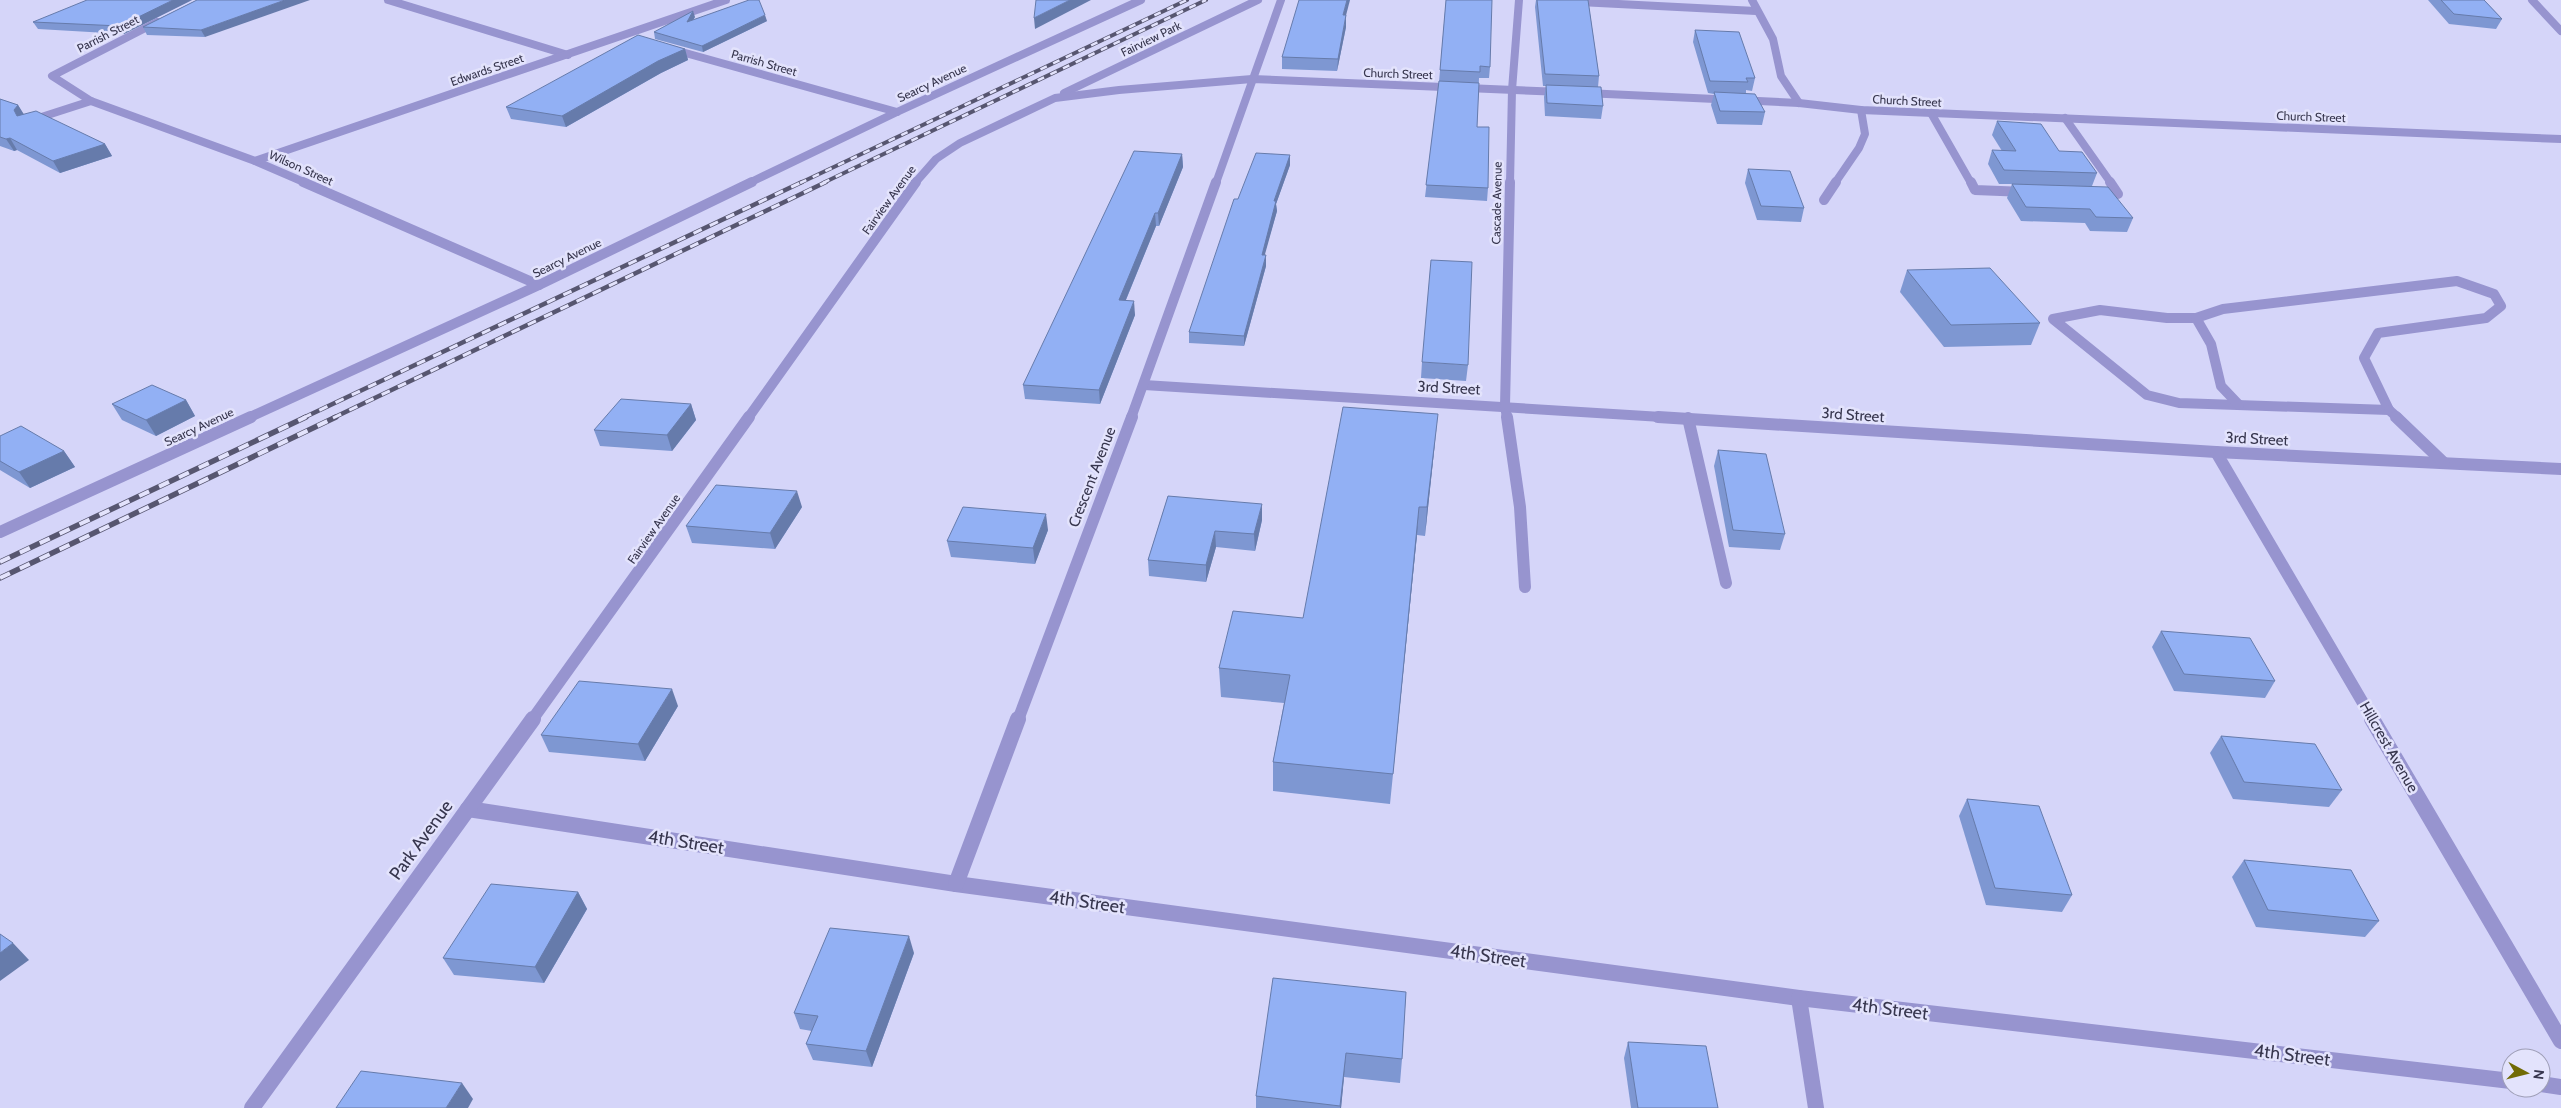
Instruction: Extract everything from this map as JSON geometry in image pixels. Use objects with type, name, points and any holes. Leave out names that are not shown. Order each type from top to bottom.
[{"type":"street","points":[[388,0],[568,55]]},
{"type":"street","name":"Edwards Street","points":[[255,161],[626,36],[726,0]]},
{"type":"street","name":"Searcy Avenue","points":[[0,532],[539,286],[897,112],[1141,0]]},
{"type":"street","name":"Fairview Park","points":[[1055,98],[1258,0]]},
{"type":"street","points":[[1252,79],[1281,0]]},
{"type":"street","name":"Cascade Avenue","points":[[1519,0],[1512,90],[1504,406],[1520,507],[1525,587]]},
{"type":"street","points":[[1540,0],[1756,11]]},
{"type":"street","points":[[1752,0],[1756,11],[1773,39],[1781,76],[1799,103]]},
{"type":"street","points":[[2532,0],[2561,32]]},
{"type":"street","name":"Parrish Street","points":[[52,76],[164,18]]},
{"type":"street","points":[[626,36],[635,38]]},
{"type":"street","name":"Parrish Street","points":[[663,46],[897,112]]},
{"type":"street","name":"Wilson Street","points":[[52,76],[91,102],[255,161],[539,286]]},
{"type":"street","name":"Fairview Avenue","points":[[623,595],[920,177],[936,159],[960,143],[1055,98],[1119,90],[1252,79]]},
{"type":"street","name":"Church Street","points":[[1252,79],[1799,103],[1861,110],[2561,139]]},
{"type":"street","name":"Crescent Avenue","points":[[956,884],[1144,385],[1252,79]]},
{"type":"street","points":[[26,122],[91,102]]},
{"type":"street","points":[[1824,200],[1859,148],[1865,134],[1861,110]]},
{"type":"street","points":[[1931,113],[1975,190],[2032,192]]},
{"type":"street","points":[[2065,118],[2118,194],[2089,194]]},
{"type":"street","points":[[2389,410],[2179,403],[2147,394],[2053,319],[2100,310],[2196,318],[2224,310],[2457,281],[2494,294],[2501,306],[2486,318],[2378,333],[2364,358],[2389,410],[2444,463]]},
{"type":"street","points":[[2196,318],[2210,344],[2221,386],[2239,405]]},
{"type":"street","name":"3rd Street","points":[[1144,385],[2216,452],[2561,469]]},
{"type":"street","points":[[1688,418],[1726,583]]},
{"type":"street","name":"Hillcrest Avenue","points":[[2216,452],[2561,1041]]},
{"type":"street","name":"Park Avenue","points":[[252,1108],[623,595]]},
{"type":"street","name":"4th Street","points":[[468,808],[956,884],[1799,998],[2501,1080]]},
{"type":"street","points":[[1799,998],[1816,1108]]},
{"type":"building","points":[[87,0],[173,0],[120,26],[33,22]]},
{"type":"building","points":[[197,0],[285,0],[201,30],[143,27]]},
{"type":"building","points":[[749,0],[759,0],[765,15],[702,46],[654,32],[693,11],[687,22]]},
{"type":"building","points":[[1036,0],[1070,0],[1034,18]]},
{"type":"building","points":[[1299,0],[1347,0],[1343,15],[1346,15],[1338,59],[1282,57]]},
{"type":"building","points":[[1446,0],[1492,0],[1490,67],[1480,66],[1480,72],[1440,70]]},
{"type":"building","points":[[1537,0],[1588,0],[1599,76],[1545,74]]},
{"type":"building","points":[[2441,0],[2484,0],[2502,19],[2454,14]]},
{"type":"building","points":[[1695,30],[1739,32],[1755,78],[1746,78],[1748,82],[1710,81]]},
{"type":"building","points":[[638,35],[685,49],[658,61],[562,116],[506,107]]},
{"type":"building","points":[[1439,81],[1479,83],[1477,127],[1489,127],[1488,188],[1426,185]]},
{"type":"building","points":[[1546,85],[1601,87],[1603,106],[1547,103]]},
{"type":"building","points":[[1714,92],[1755,94],[1765,112],[1720,111]]},
{"type":"building","points":[[0,99],[18,105],[14,110],[17,116],[36,111],[105,144],[53,161],[10,138],[0,137]]},
{"type":"building","points":[[1997,121],[2041,124],[2059,151],[2082,152],[2097,173],[2004,170],[1992,150],[2016,151]]},
{"type":"building","points":[[1134,151],[1182,154],[1119,300],[1134,301],[1099,390],[1023,385]]},
{"type":"building","points":[[1256,153],[1290,155],[1274,201],[1276,201],[1262,255],[1266,255],[1244,336],[1189,332],[1234,199],[1238,199]]},
{"type":"building","points":[[1748,169],[1790,171],[1804,208],[1761,206]]},
{"type":"building","points":[[2012,184],[2108,187],[2133,218],[2096,217],[2090,209],[2026,207]]},
{"type":"building","points":[[1431,260],[1472,262],[1468,365],[1422,362]]},
{"type":"building","points":[[1990,268],[2040,323],[1951,325],[1907,270]]},
{"type":"building","points":[[152,385],[186,400],[146,420],[112,404]]},
{"type":"building","points":[[621,399],[691,404],[667,435],[594,430]]},
{"type":"building","points":[[1343,407],[1438,414],[1427,507],[1419,507],[1393,774],[1273,762],[1290,675],[1219,668],[1233,611],[1303,618]]},
{"type":"building","points":[[21,426],[64,451],[19,472],[0,461],[0,436]]},
{"type":"building","points":[[1718,450],[1766,454],[1785,534],[1733,530]]},
{"type":"building","points":[[716,485],[797,491],[770,533],[686,526]]},
{"type":"building","points":[[1168,496],[1262,504],[1254,534],[1215,531],[1206,565],[1148,560]]},
{"type":"building","points":[[963,507],[1046,514],[1033,548],[947,541]]},
{"type":"building","points":[[2161,631],[2250,638],[2275,681],[2184,674]]},
{"type":"building","points":[[579,681],[672,689],[638,744],[541,735]]},
{"type":"building","points":[[2221,736],[2315,744],[2342,790],[2244,782]]},
{"type":"building","points":[[1967,799],[2039,806],[2072,895],[1995,888]]},
{"type":"building","points":[[2244,860],[2351,870],[2379,921],[2268,910]]},
{"type":"building","points":[[491,884],[578,892],[535,967],[443,958]]},
{"type":"building","points":[[830,928],[909,936],[866,1051],[806,1044],[818,1016],[794,1013]]},
{"type":"building","points":[[0,934],[13,943],[0,953]]},
{"type":"building","points":[[1273,978],[1406,992],[1402,1059],[1346,1053],[1340,1106],[1256,1096]]},
{"type":"building","points":[[1628,1042],[1706,1046],[1718,1108],[1638,1108]]},
{"type":"building","points":[[361,1071],[462,1083],[446,1108],[336,1108]]},
{"type":"railway","points":[[800,183],[1187,0]]},
{"type":"railway","points":[[823,183],[1206,0]]},
{"type":"railway","points":[[303,418],[802,182]]},
{"type":"railway","points":[[333,418],[826,182]]},
{"type":"railway","points":[[0,562],[306,417]]},
{"type":"railway","points":[[0,578],[336,417]]}]
